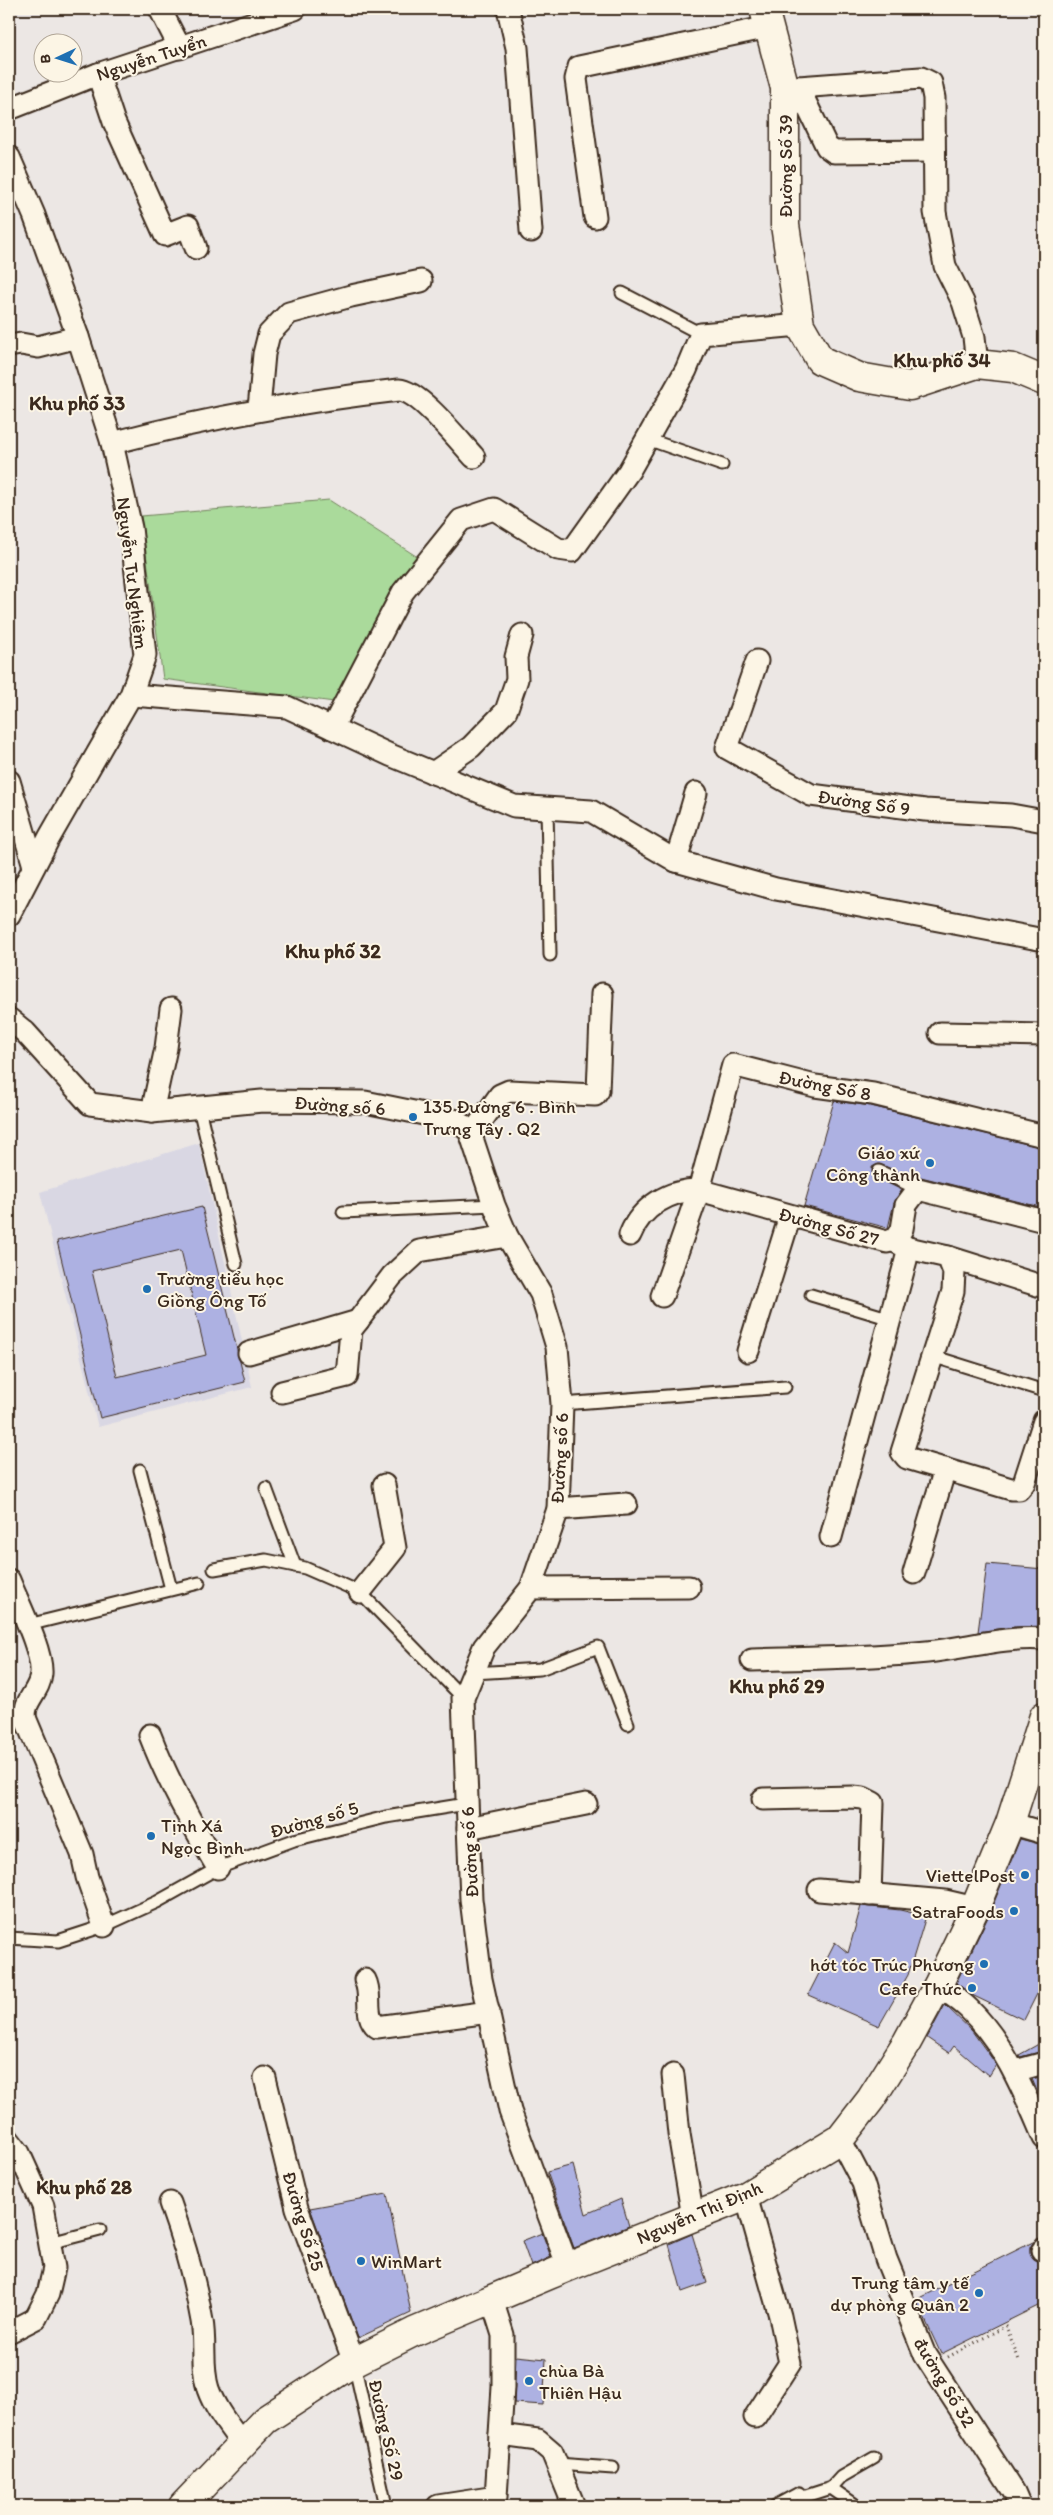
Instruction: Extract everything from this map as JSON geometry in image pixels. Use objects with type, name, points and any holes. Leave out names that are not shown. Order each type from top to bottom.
[{"type":"main road","name":"Đường Số 39","points":[[767,18],[792,88],[785,225],[800,325]]},
{"type":"main road","points":[[800,325],[820,360],[859,378],[910,386],[977,364],[1013,368],[1044,381]]},
{"type":"main road","name":"Nguyễn Thị Định","points":[[183,2506],[265,2420],[354,2362],[414,2332],[568,2267],[746,2196],[840,2139],[871,2099],[907,2042],[938,1985],[975,1908],[1010,1823],[1044,1716]]},
{"type":"street","points":[[160,9],[180,48]]},
{"type":"street","name":"Nguyễn Tuyển","points":[[9,109],[98,74],[295,9]]},
{"type":"street","points":[[508,9],[517,48],[531,231]]},
{"type":"street","points":[[595,217],[576,79],[579,67],[767,18]]},
{"type":"street","points":[[98,74],[114,122],[165,236],[188,226],[196,248]]},
{"type":"street","points":[[934,150],[834,152],[827,147],[792,88],[921,78],[931,83],[934,98],[934,150],[934,212],[945,266],[963,302],[974,337],[977,364]]},
{"type":"street","name":"Nguyễn Tư Nghiêm","points":[[9,157],[34,215],[78,337],[112,444],[131,528],[145,655],[131,695],[34,866],[9,915]]},
{"type":"street","points":[[259,409],[264,354],[269,334],[288,313],[351,296],[421,281]]},
{"type":"street","points":[[332,728],[403,592],[461,520],[494,508],[558,549],[572,551],[629,471],[686,370],[702,334],[800,325]]},
{"type":"street","points":[[9,346],[21,344],[38,346],[78,337]]},
{"type":"street","points":[[112,444],[174,427],[259,409],[356,394],[406,390],[439,417],[474,457]]},
{"type":"street","points":[[433,773],[472,748],[506,711],[517,680],[516,657],[522,635]]},
{"type":"street","name":"Đường Số 9","points":[[756,662],[727,748],[811,795],[925,810],[1011,815],[1044,821]]},
{"type":"street","points":[[131,695],[287,707],[433,773],[514,806],[591,811],[676,861],[776,889],[1044,940]]},
{"type":"street","points":[[9,781],[34,866]]},
{"type":"street","points":[[676,861],[696,793]]},
{"type":"street","points":[[470,1132],[475,1130],[500,1095],[509,1091],[595,1095],[598,1091],[602,994]]},
{"type":"street","points":[[152,1112],[166,1048],[171,1009]]},
{"type":"street","name":"Đường số 6","points":[[9,1019],[26,1032],[90,1104],[152,1112],[262,1101],[365,1102],[458,1121],[470,1132],[494,1205],[507,1236],[541,1294],[557,1347],[562,1404],[558,1509],[531,1588],[484,1646],[463,1698],[471,1899],[481,1979],[510,2111],[568,2267]]},
{"type":"street","points":[[940,1033],[1044,1035]]},
{"type":"street","name":"Đường Số 8","points":[[699,1190],[733,1065],[815,1086],[873,1094],[1044,1136]]},
{"type":"street","points":[[918,1188],[1044,1220]]},
{"type":"street","name":"Đường Số 27","points":[[900,1244],[897,1238],[906,1205],[918,1188]]},
{"type":"street","points":[[630,1235],[640,1214],[656,1203],[686,1190],[699,1190],[662,1296]]},
{"type":"street","name":"Đường Số 27","points":[[699,1190],[900,1244]]},
{"type":"street","points":[[748,1351],[790,1216]]},
{"type":"street","points":[[282,1392],[347,1376],[351,1330],[392,1276],[419,1251],[507,1236]]},
{"type":"street","points":[[831,1537],[891,1319],[900,1244],[1044,1287]]},
{"type":"street","points":[[948,1257],[954,1272],[953,1291],[902,1452],[907,1458],[1019,1490],[1024,1483],[1044,1421]]},
{"type":"street","points":[[249,1353],[358,1321]]},
{"type":"street","points":[[914,1573],[945,1469]]},
{"type":"street","points":[[360,1592],[395,1548],[384,1485]]},
{"type":"street","points":[[558,1509],[626,1504]]},
{"type":"street","points":[[9,1580],[41,1662],[41,1679],[25,1708],[26,1720],[82,1854],[87,1877],[104,1926]]},
{"type":"street","points":[[531,1588],[690,1587]]},
{"type":"street","points":[[752,1660],[907,1654],[956,1649],[1020,1637],[1044,1639]]},
{"type":"street","points":[[150,1735],[160,1762],[186,1815],[218,1868]]},
{"type":"street","points":[[763,1798],[853,1797],[863,1798],[872,1803],[874,1808],[870,1895]]},
{"type":"street","points":[[468,1828],[586,1804]]},
{"type":"street","points":[[1010,1823],[1044,1833]]},
{"type":"street","points":[[819,1890],[945,1902],[975,1908]]},
{"type":"street","points":[[365,1980],[368,1991],[369,2014],[378,2027],[489,2012]]},
{"type":"street","points":[[938,1985],[969,2008],[1015,2071],[1044,2138]]},
{"type":"street","points":[[1015,2071],[1044,2063]]},
{"type":"street","points":[[673,2075],[678,2134],[693,2217]]},
{"type":"street","name":"Đường Số 25","points":[[265,2078],[297,2208],[354,2362]]},
{"type":"street","name":"đường Số 32","points":[[840,2139],[863,2183],[886,2258],[906,2311],[932,2366],[1014,2492],[1020,2506]]},
{"type":"street","points":[[9,2140],[19,2153],[43,2206],[54,2268],[48,2294],[36,2318],[9,2332]]},
{"type":"street","points":[[746,2196],[780,2316],[790,2363],[755,2417]]},
{"type":"street","points":[[170,2203],[190,2259],[202,2321],[205,2346],[204,2372],[208,2389],[213,2401],[242,2444]]},
{"type":"street","points":[[438,2506],[496,2498],[504,2386],[503,2335],[492,2300]]},
{"type":"street","points":[[500,2435],[538,2440],[552,2452],[574,2506]]},
{"type":"lane","points":[[622,293],[702,334]]},
{"type":"lane","points":[[647,439],[722,465]]},
{"type":"lane","points":[[546,808],[550,955]]},
{"type":"lane","points":[[199,1108],[236,1264]]},
{"type":"lane","points":[[879,1171],[918,1188]]},
{"type":"lane","points":[[343,1212],[494,1205]]},
{"type":"lane","points":[[811,1295],[891,1319]]},
{"type":"lane","points":[[932,1356],[1044,1391]]},
{"type":"lane","points":[[562,1404],[785,1387]]},
{"type":"lane","points":[[140,1470],[171,1590]]},
{"type":"lane","points":[[266,1488],[295,1566]]},
{"type":"lane","points":[[214,1569],[266,1560],[295,1566],[360,1592],[463,1698]]},
{"type":"lane","points":[[28,1625],[198,1583]]},
{"type":"lane","points":[[473,1673],[540,1669],[598,1647],[628,1724]]},
{"type":"lane","name":"Đường số 5","points":[[9,1938],[58,1940],[104,1926],[156,1902],[218,1868],[294,1840],[386,1817],[466,1804]]},
{"type":"lane","points":[[50,2243],[100,2230]]},
{"type":"lane","name":"Đường Số 29","points":[[354,2362],[386,2506]]},
{"type":"lane","points":[[775,2506],[799,2493],[803,2502],[831,2488],[841,2477],[874,2458]]},
{"type":"lane","points":[[557,2464],[613,2468]]},
{"type":"lane","points":[[831,2488],[857,2506]]},
{"type":"path","points":[[932,2366],[1006,2326],[1019,2360]]},
{"type":"shaded area","name":"Trường tiểu học Giồng Ông Tố","points":[[199,1143],[252,1387],[98,1427],[40,1192]]},
{"type":"green space","points":[[329,500],[416,556],[334,702],[163,679],[141,516]]},
{"type":"building","name":"Giáo xứ Công thành","points":[[834,1101],[871,1106],[1044,1148],[1044,1208],[921,1177],[912,1178],[879,1164],[872,1167],[873,1176],[902,1190],[894,1203],[888,1228],[804,1206]]},
{"type":"building","points":[[202,1207],[245,1382],[100,1418],[57,1241]],"holes":[[[181,1250],[206,1355],[117,1377],[92,1271]]]},
{"type":"building","points":[[987,1564],[1044,1569],[1044,1626],[1014,1627],[978,1632]]},
{"type":"building","points":[[1020,1839],[1044,1845],[1044,1980],[1024,2020],[974,1996],[956,1983],[988,1917]]},
{"type":"building","points":[[861,1906],[900,1910],[926,1916],[908,1975],[879,2026],[808,1995],[835,1942],[848,1953]]},
{"type":"building","points":[[945,2005],[972,2031],[993,2060],[996,2065],[989,2076],[954,2046],[949,2053],[927,2038]]},
{"type":"building","points":[[1044,2041],[1044,2051],[1020,2057],[1019,2055]]},
{"type":"building","points":[[1044,2076],[1044,2107],[1032,2079]]},
{"type":"building","points":[[573,2165],[586,2214],[621,2199],[629,2226],[574,2248],[547,2172]]},
{"type":"building","name":"WinMart","points":[[387,2194],[411,2313],[358,2338],[310,2208]]},
{"type":"building","points":[[542,2233],[551,2257],[531,2266],[522,2241]]},
{"type":"building","points":[[692,2234],[707,2283],[682,2292],[669,2244]]},
{"type":"building","name":"Trung tâm y tế dự phòng Quân 2","points":[[1035,2241],[1030,2247],[1030,2254],[1034,2260],[1044,2263],[1044,2303],[941,2354],[916,2300]]},
{"type":"building","name":"chùa Bà Thiên Hậu","points":[[516,2356],[546,2359],[543,2405],[514,2403]]},
{"type":"place","name":"135 Đường 6 . Bình Trưng Tây . Q2","points":[[413,1117]]},
{"type":"place","name":"Giáo xứ Công thành","points":[[930,1163]]},
{"type":"place","name":"Trường tiểu học Giồng Ông Tố","points":[[147,1289]]},
{"type":"place","name":"Tịnh Xá Ngọc Bình","points":[[151,1836]]},
{"type":"place","name":"ViettelPost","points":[[1025,1875]]},
{"type":"place","name":"SatraFoods","points":[[1014,1911]]},
{"type":"place","name":"hớt tóc Trúc Phương","points":[[984,1964]]},
{"type":"place","name":"Cafe Thức","points":[[972,1988]]},
{"type":"place","name":"WinMart","points":[[361,2261]]},
{"type":"place","name":"Trung tâm y tế dự phòng Quân 2","points":[[979,2293]]},
{"type":"place","name":"chùa Bà Thiên Hậu","points":[[529,2381]]},
{"type":"district","name":"Khu phố 34","points":[[942,360]]},
{"type":"district","name":"Khu phố 33","points":[[77,403]]},
{"type":"district","name":"Khu phố 32","points":[[333,951]]},
{"type":"district","name":"Khu phố 29","points":[[777,1686]]},
{"type":"district","name":"Khu phố 28","points":[[84,2187]]}]
